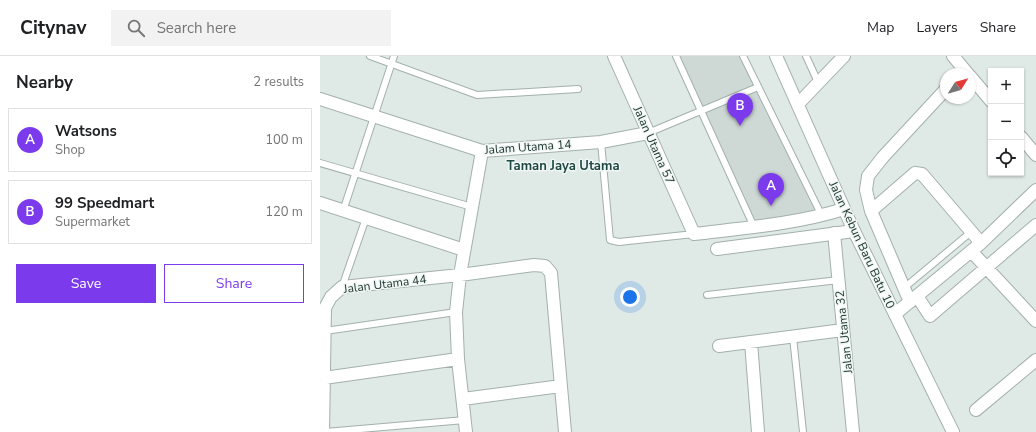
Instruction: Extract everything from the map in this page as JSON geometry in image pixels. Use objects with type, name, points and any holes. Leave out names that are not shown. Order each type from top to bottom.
[{"type":"street","name":"Jalan Utama 57","points":[[614,56],[694,234]]},
{"type":"street","name":"Jalan Kebun Baru Batu 10","points":[[776,56],[854,231],[953,432]]},
{"type":"street","points":[[798,104],[844,56]]},
{"type":"street","points":[[953,56],[962,68]]},
{"type":"street","points":[[976,84],[988,98]]},
{"type":"street","points":[[940,95],[883,157],[868,176],[866,190],[871,211],[904,288],[930,316],[1036,225]]},
{"type":"street","name":"Jalam Utama 14","points":[[320,99],[482,151],[601,142],[648,133]]},
{"type":"street","points":[[1024,140],[1036,155]]},
{"type":"street","points":[[466,426],[458,359],[456,312],[464,250],[482,151]]},
{"type":"street","points":[[871,211],[915,173],[922,174],[981,243]]},
{"type":"street","points":[[895,314],[981,243],[1036,190]]},
{"type":"street","points":[[320,203],[464,250]]},
{"type":"street","points":[[694,234],[754,227],[822,216],[844,209]]},
{"type":"street","points":[[717,249],[854,231]]},
{"type":"street","name":"Jalan Utama 32","points":[[834,233],[853,432]]},
{"type":"street","points":[[971,251],[1036,321]]},
{"type":"street","name":"Jalan Utama 44","points":[[324,432],[325,308],[331,297],[342,287],[460,275],[534,265],[545,266],[551,273],[560,386]]},
{"type":"street","points":[[719,346],[843,330]]},
{"type":"street","points":[[751,342],[758,432]]},
{"type":"street","points":[[324,378],[458,359]]},
{"type":"street","points":[[976,410],[1036,360]]},
{"type":"street","points":[[463,399],[560,386],[565,432]]},
{"type":"lane","points":[[370,56],[477,95],[578,89]]},
{"type":"lane","points":[[343,211],[394,56]]},
{"type":"lane","points":[[676,56],[754,227]]},
{"type":"lane","points":[[743,56],[822,216]]},
{"type":"lane","points":[[806,56],[818,82]]},
{"type":"lane","points":[[648,133],[758,87]]},
{"type":"lane","points":[[601,142],[610,240],[619,242],[694,234]]},
{"type":"lane","points":[[320,163],[355,175],[472,206]]},
{"type":"lane","points":[[342,287],[366,218]]},
{"type":"lane","points":[[904,288],[971,232]]},
{"type":"lane","points":[[707,295],[838,280]]},
{"type":"lane","points":[[325,331],[456,312]]},
{"type":"lane","points":[[793,337],[803,432]]},
{"type":"lane","points":[[324,432],[466,426]]},
{"type":"shaded area","points":[[680,56],[740,56],[817,211],[756,222]]},
{"type":"place","name":"99 Speedmart","points":[[740,126]]},
{"type":"place","name":"Watsons","points":[[771,206]]},
{"type":"district","name":"Taman Jaya Utama","points":[[563,165]]}]
